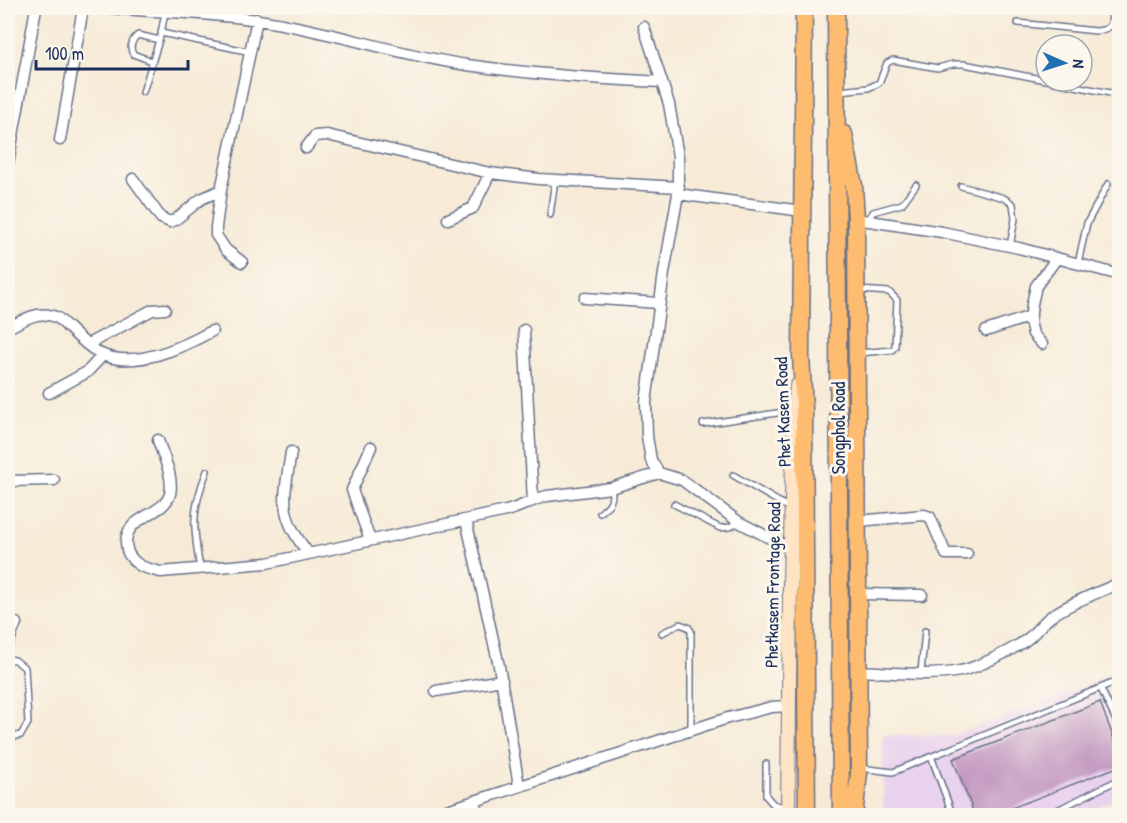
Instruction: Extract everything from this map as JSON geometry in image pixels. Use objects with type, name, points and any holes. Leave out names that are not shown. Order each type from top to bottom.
[{"type":"highway","name":"Phet Kasem Road","points":[[804,8],[801,355],[804,408],[807,816]]},
{"type":"highway","points":[[836,8],[841,816]]},
{"type":"highway","name":"Songphol Road","points":[[836,91],[862,219],[858,290],[861,816]]},
{"type":"highway","points":[[806,764],[812,804],[818,816]]},
{"type":"highway","points":[[854,816],[859,770]]},
{"type":"main road","name":"Phetkasem Frontage Road","points":[[788,812],[794,412],[801,355]]},
{"type":"street","points":[[8,163],[36,8]]},
{"type":"street","points":[[60,140],[83,8]]},
{"type":"street","points":[[109,8],[257,19],[302,27],[405,53],[467,65],[601,79],[662,82]]},
{"type":"street","points":[[242,262],[226,250],[216,235],[221,190],[257,19]]},
{"type":"street","points":[[644,27],[662,82],[678,156],[678,190],[648,379],[646,420],[651,460],[659,473]]},
{"type":"street","points":[[306,147],[315,136],[327,135],[490,173],[678,190],[802,212]]},
{"type":"street","points":[[448,219],[473,208],[490,173]]},
{"type":"street","points":[[133,179],[161,218],[170,222],[176,220],[201,199],[221,190]]},
{"type":"street","points":[[862,219],[1010,246],[1117,274]]},
{"type":"street","points":[[1042,344],[1033,334],[1031,316],[1036,286],[1058,258]]},
{"type":"street","points":[[585,298],[659,303]]},
{"type":"street","points":[[88,344],[152,310],[165,309]]},
{"type":"street","points":[[8,328],[32,316],[42,313],[50,314],[103,355],[136,359],[170,352],[213,332]]},
{"type":"street","points":[[986,332],[1031,316]]},
{"type":"street","points":[[524,330],[533,501]]},
{"type":"street","points":[[49,393],[87,372],[103,355]]},
{"type":"street","points":[[158,440],[171,483],[170,493],[166,503],[132,526],[126,536],[127,551],[134,562],[147,569],[161,572],[267,563],[309,555],[523,507],[548,496],[611,488],[659,473],[682,480],[739,522],[791,549]]},
{"type":"street","points":[[370,540],[352,490],[371,447]]},
{"type":"street","points":[[291,452],[285,512],[298,541],[309,555]]},
{"type":"street","points":[[8,481],[54,480]]},
{"type":"street","points":[[858,521],[924,515],[930,517],[946,555],[967,554]]},
{"type":"street","points":[[466,520],[502,680],[519,786]]},
{"type":"street","points":[[859,671],[945,673],[976,666],[1030,637],[1038,627],[1066,607],[1119,583]]},
{"type":"street","points":[[859,594],[922,595]]},
{"type":"street","points":[[8,643],[16,623]]},
{"type":"street","points":[[436,691],[502,680]]},
{"type":"street","points":[[429,816],[691,730],[772,707],[788,706]]},
{"type":"street","points":[[474,801],[480,816]]},
{"type":"lane","points":[[1018,23],[1105,30],[1112,21],[1111,8]]},
{"type":"lane","points":[[143,92],[165,12]]},
{"type":"lane","points":[[161,33],[250,52]]},
{"type":"lane","points":[[152,61],[133,54],[132,42],[138,35],[159,40]]},
{"type":"lane","points":[[836,91],[868,88],[879,83],[886,63],[893,60],[938,68],[964,64],[1034,78]]},
{"type":"lane","points":[[1094,90],[1119,95]]},
{"type":"lane","points":[[550,215],[555,180]]},
{"type":"lane","points":[[1078,263],[1087,224],[1108,184]]},
{"type":"lane","points":[[862,219],[873,212],[902,204],[916,185]]},
{"type":"lane","points":[[962,186],[1004,198],[1013,204],[1015,219],[1010,246]]},
{"type":"lane","points":[[1117,274],[1119,258]]},
{"type":"lane","points":[[858,290],[889,292],[897,300],[895,347],[892,350],[858,353]]},
{"type":"lane","points":[[703,424],[794,412]]},
{"type":"lane","points":[[200,569],[194,513],[207,471]]},
{"type":"lane","points":[[733,475],[792,510]]},
{"type":"lane","points":[[600,513],[611,502],[613,497],[611,488]]},
{"type":"lane","points":[[674,504],[720,528],[730,527],[739,522]]},
{"type":"lane","points":[[662,633],[680,624],[691,631],[691,730]]},
{"type":"lane","points":[[921,672],[925,630]]},
{"type":"lane","points":[[8,659],[15,660],[25,668],[27,723],[21,735],[8,738]]},
{"type":"lane","points":[[859,770],[893,772],[1119,680]]},
{"type":"lane","points":[[1101,689],[1119,729]]},
{"type":"lane","points":[[931,756],[953,816]]},
{"type":"lane","points":[[766,764],[766,796],[773,804],[788,812]]},
{"type":"lane","points":[[1045,816],[1119,779]]},
{"type":"shaded area","points":[[1119,669],[1119,797],[1080,815],[883,815],[883,735],[952,736],[1090,684]]},
{"type":"building","points":[[1100,702],[1120,755],[1120,766],[991,816],[975,816],[953,759]]}]
